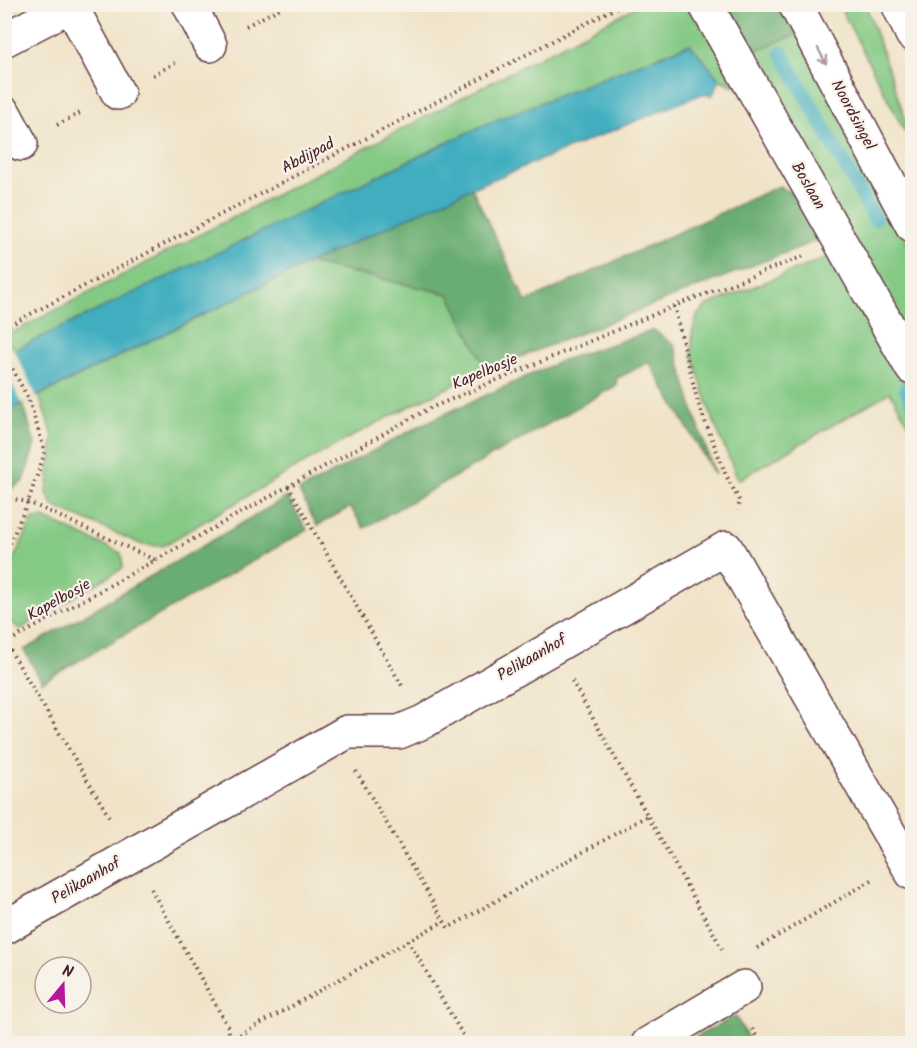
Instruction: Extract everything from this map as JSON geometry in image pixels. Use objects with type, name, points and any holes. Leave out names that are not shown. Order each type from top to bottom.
[{"type":"street","points":[[189,4],[210,45]]},
{"type":"street","name":"Boslaan","points":[[705,4],[912,368]]},
{"type":"street","name":"Noordsingel","points":[[795,4],[912,225]]},
{"type":"street","points":[[898,4],[912,34]]},
{"type":"street","points":[[4,40],[72,5],[118,93]]},
{"type":"street","points":[[4,113],[21,144]]},
{"type":"street","points":[[726,548],[909,867]]},
{"type":"street","name":"Pelikaanhof","points":[[4,928],[347,732],[399,732],[423,722],[726,548]]},
{"type":"street","points":[[648,1044],[737,975]]},
{"type":"path","name":"Abdijpad","points":[[4,328],[623,4]]},
{"type":"path","name":"Kapelbosje","points":[[5,642],[428,409],[674,306],[840,243]]},
{"type":"path","points":[[674,306],[698,403],[726,475],[740,502],[726,548]]},
{"type":"path","points":[[4,353],[29,400],[45,452],[28,502],[4,557]]},
{"type":"path","points":[[288,486],[423,722]]},
{"type":"path","points":[[4,497],[28,502],[155,560]]},
{"type":"path","points":[[5,642],[132,855],[228,1027],[230,1042]]},
{"type":"path","points":[[553,646],[737,975],[909,867]]},
{"type":"path","points":[[337,739],[448,928],[647,816]]},
{"type":"path","points":[[224,1044],[444,921]]},
{"type":"path","points":[[408,940],[468,1044]]},
{"type":"green space","points":[[639,5],[694,5],[741,88],[720,80],[690,44],[486,124],[14,351],[6,336]]},
{"type":"green space","points":[[721,5],[782,5],[798,34],[748,53]]},
{"type":"green space","points":[[839,5],[866,5],[909,129],[905,132]]},
{"type":"green space","points":[[798,34],[912,251],[912,345],[748,53]]},
{"type":"green space","points":[[779,186],[799,198],[823,238],[487,370],[449,294],[309,263],[472,188],[526,302]]},
{"type":"green space","points":[[832,255],[912,395],[912,430],[890,392],[738,480],[711,415],[692,354],[692,333],[697,316],[706,306]]},
{"type":"green space","points":[[309,263],[449,294],[487,370],[363,431],[163,546],[143,545],[53,506],[47,493],[53,436],[39,396]]},
{"type":"green space","points":[[654,330],[675,346],[715,475],[649,362],[616,379],[617,385],[364,528],[350,507],[317,526],[299,491],[423,424],[563,360]]},
{"type":"green space","points":[[23,403],[35,444],[24,481],[9,490],[5,489],[4,412]]},
{"type":"green space","points":[[287,497],[307,530],[42,682],[24,650]]},
{"type":"green space","points":[[44,518],[121,553],[123,568],[20,629],[7,620],[11,564],[33,519]]},
{"type":"green space","points":[[735,1016],[751,1043],[685,1043]]},
{"type":"water","points":[[690,44],[720,80],[712,96],[702,94],[472,188],[309,263],[5,412],[4,355],[486,124]]},
{"type":"pier","points":[[13,348],[37,397],[22,404],[5,370],[4,352]]},
{"type":"waterway","points":[[781,52],[875,219]]},
{"type":"waterway","points":[[906,389],[912,401]]}]
